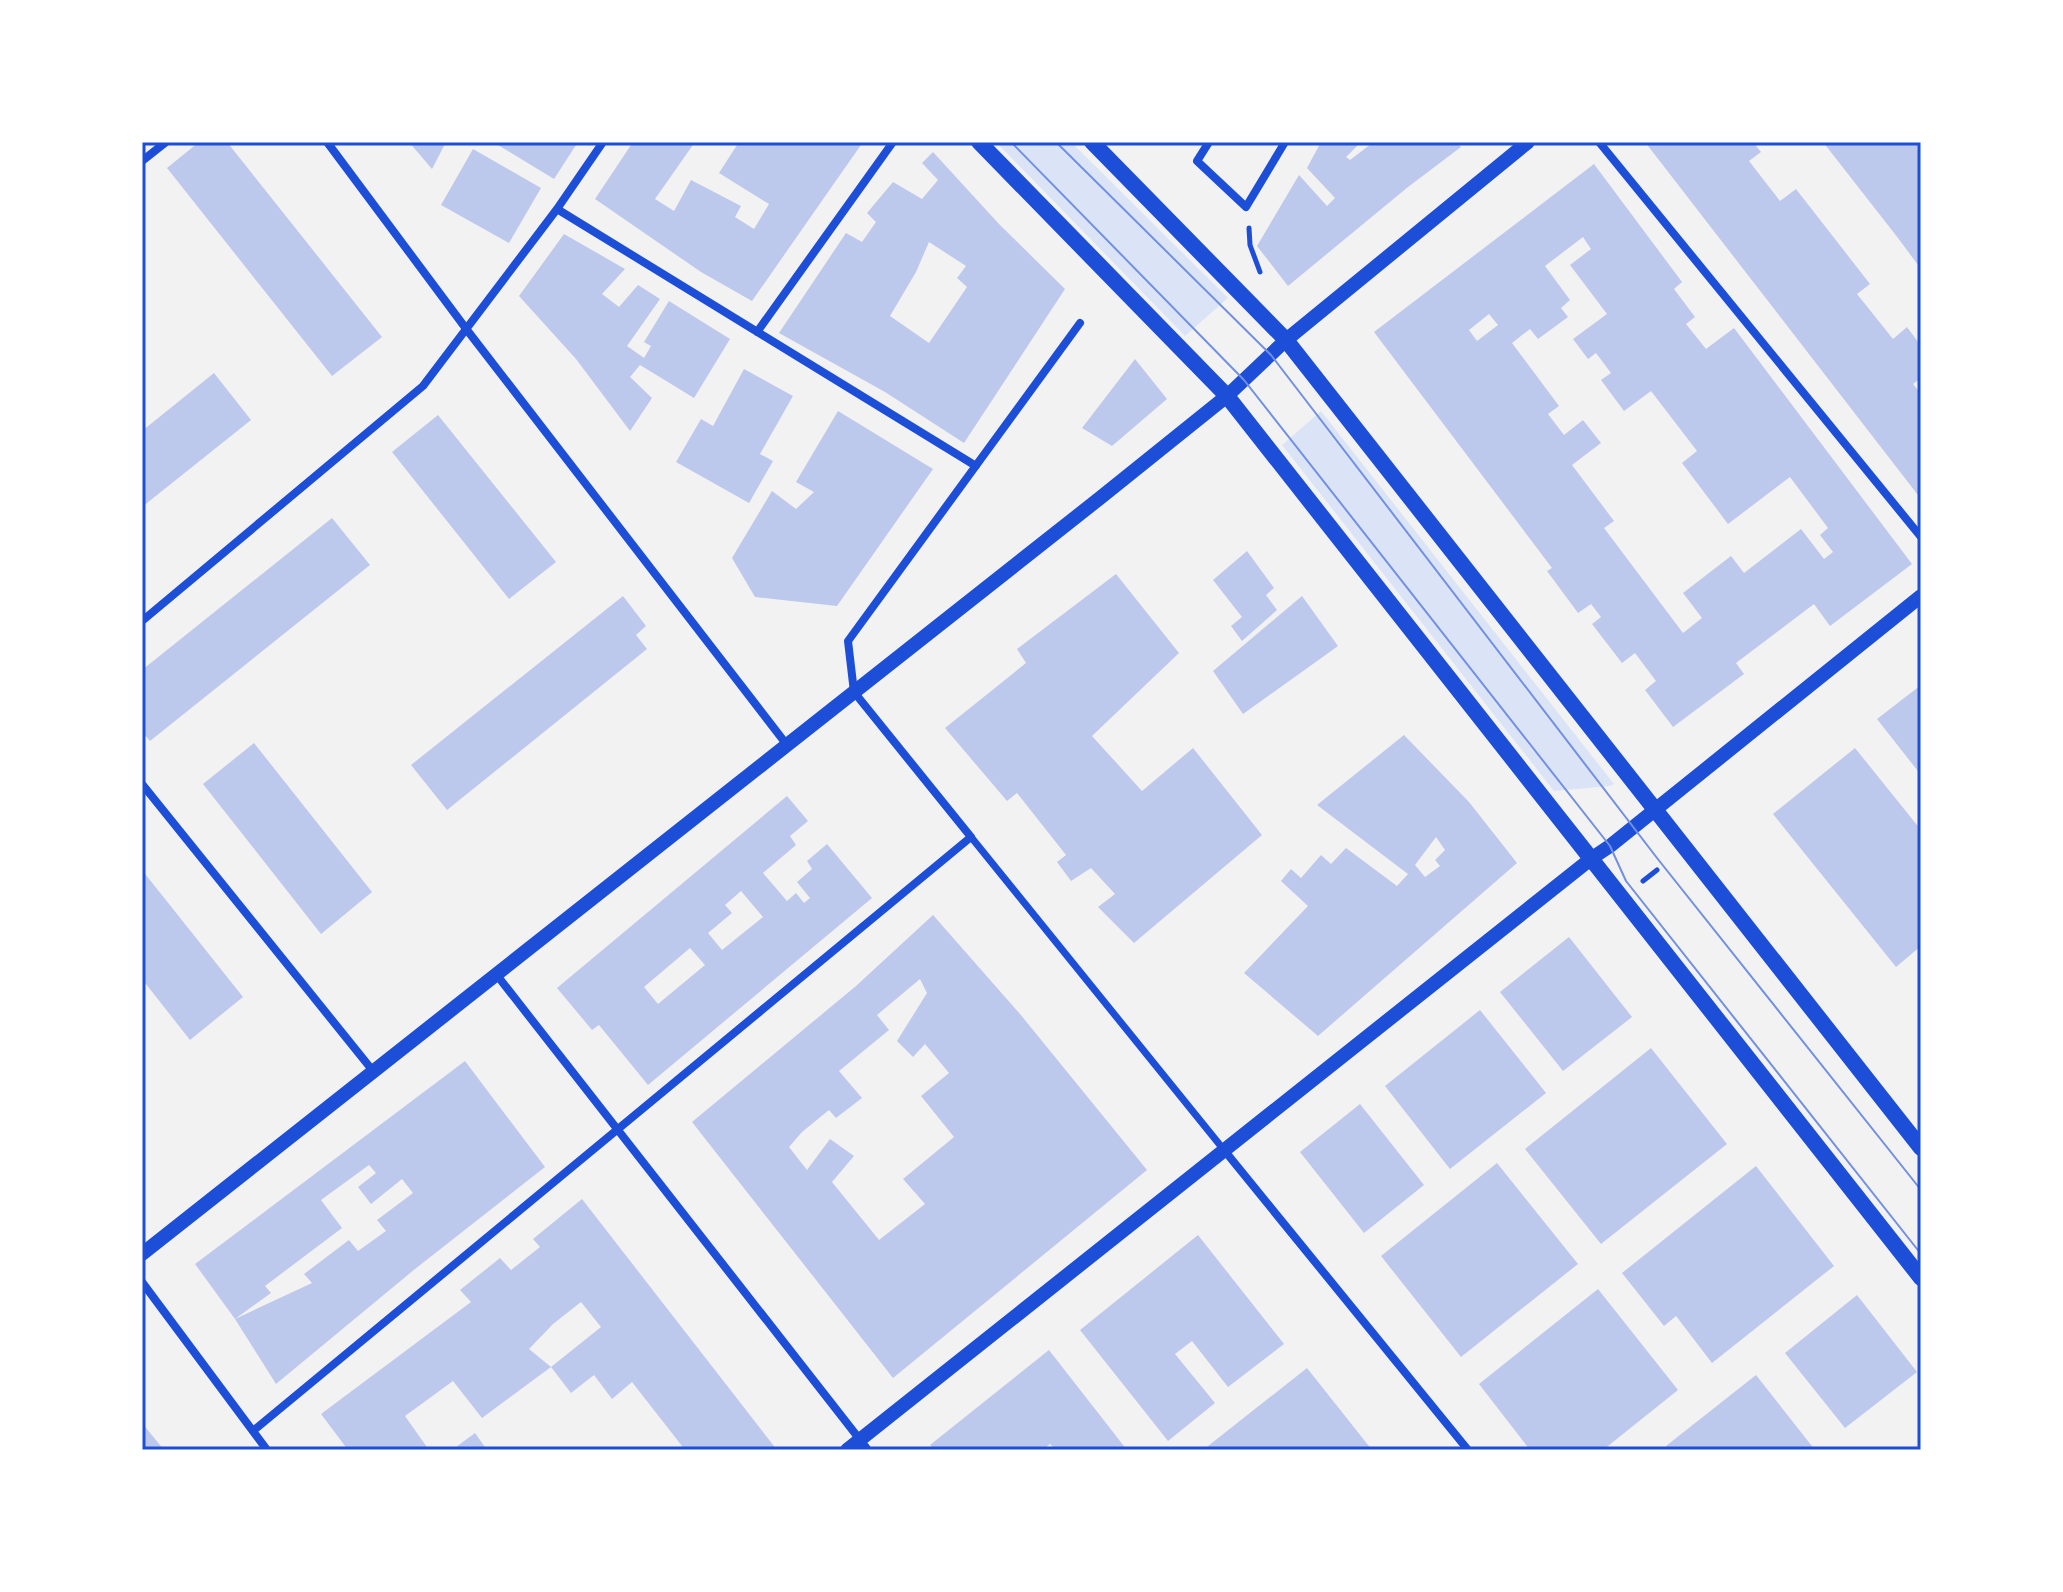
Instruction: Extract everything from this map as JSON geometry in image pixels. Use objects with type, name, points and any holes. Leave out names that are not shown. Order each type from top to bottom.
[{"type":"main road","points":[[979,142],[1227,396],[1921,1278]]},
{"type":"main road","points":[[1092,142],[1286,340],[1921,1148]]},
{"type":"street","points":[[142,161],[166,142]]},
{"type":"street","points":[[327,142],[467,330],[787,745]]},
{"type":"street","points":[[142,621],[423,386],[557,209],[603,142]]},
{"type":"street","points":[[757,332],[893,142]]},
{"type":"street","points":[[1209,142],[1197,161],[1246,207],[1285,142]]},
{"type":"street","points":[[142,1254],[1227,396],[1286,340],[1528,142]]},
{"type":"street","points":[[1599,142],[1921,537]]},
{"type":"street","points":[[557,209],[976,466]]},
{"type":"street","points":[[1080,323],[848,641],[854,692],[1468,1450]]},
{"type":"street","points":[[847,1450],[864,1445],[1224,1150],[1921,596]]},
{"type":"street","points":[[142,784],[373,1071]]},
{"type":"street","points":[[253,1431],[971,837]]},
{"type":"street","points":[[496,974],[864,1445]]},
{"type":"street","points":[[142,1282],[267,1450]]},
{"type":"path","points":[[1246,207],[1250,245],[1261,273],[1268,281]]},
{"type":"shaded area","points":[[996,142],[1071,142],[1228,298],[1185,336]]},
{"type":"shaded area","points":[[1321,411],[1614,784],[1554,791],[1282,445]]},
{"type":"building","points":[[199,142],[227,142],[382,337],[332,376],[167,168]]},
{"type":"building","points":[[409,142],[446,142],[432,169]]},
{"type":"building","points":[[493,142],[578,142],[554,179]]},
{"type":"building","points":[[633,142],[695,142],[655,199],[674,211],[691,180],[741,206],[735,217],[754,229],[769,204],[719,173],[739,142],[863,142],[752,301],[701,272],[595,199]]},
{"type":"building","points":[[1321,142],[1361,142],[1346,157],[1350,160],[1371,144],[1369,142],[1456,142],[1461,147],[1288,286],[1257,246],[1299,175],[1327,206],[1335,198],[1307,168]]},
{"type":"building","points":[[1645,142],[1753,142],[1761,152],[1749,161],[1780,201],[1796,189],[1870,284],[1857,294],[1893,339],[1907,327],[1921,346],[1921,378],[1913,384],[1921,394],[1921,499]]},
{"type":"building","points":[[1823,142],[1921,142],[1921,269],[1898,238]]},
{"type":"building","points":[[473,149],[541,188],[509,243],[441,205]]},
{"type":"building","points":[[933,152],[999,224],[1065,289],[964,443],[885,392],[779,333],[846,233],[862,242],[876,222],[867,213],[893,182],[922,199],[938,180],[922,163]],"holes":[[[929,242],[966,266],[957,278],[967,287],[929,343],[890,316],[916,272]]]},
{"type":"building","points":[[1594,164],[1682,282],[1674,289],[1695,317],[1686,324],[1706,349],[1734,328],[1912,564],[1830,626],[1814,604],[1736,663],[1744,674],[1673,727],[1645,690],[1656,681],[1635,653],[1622,663],[1592,624],[1601,617],[1591,604],[1578,613],[1547,571],[1552,568],[1374,332]],"holes":[[[1583,237],[1591,249],[1570,265],[1607,314],[1573,339],[1588,359],[1596,353],[1611,373],[1601,380],[1624,411],[1651,391],[1697,451],[1682,463],[1728,524],[1790,477],[1828,528],[1820,535],[1833,552],[1824,559],[1801,529],[1744,573],[1731,556],[1683,593],[1702,618],[1683,633],[1604,528],[1614,521],[1572,465],[1601,443],[1583,420],[1564,435],[1548,414],[1559,406],[1512,343],[1530,329],[1538,339],[1568,317],[1561,308],[1570,300],[1545,266]],[[1489,314],[1498,325],[1477,341],[1469,330]]]},
{"type":"building","points":[[564,234],[625,269],[602,294],[619,307],[638,285],[660,299],[627,346],[644,358],[651,346],[644,342],[669,301],[730,339],[694,398],[640,365],[630,377],[652,398],[630,431],[576,359],[519,296]]},
{"type":"building","points":[[1135,359],[1167,399],[1112,446],[1082,428]]},
{"type":"building","points":[[744,369],[793,396],[760,454],[773,461],[749,503],[676,462],[701,419],[713,426]]},
{"type":"building","points":[[214,373],[251,420],[142,507],[142,431]]},
{"type":"building","points":[[838,411],[933,469],[837,606],[755,597],[732,558],[772,491],[796,509],[814,492],[796,482]]},
{"type":"building","points":[[438,415],[556,562],[509,599],[392,452]]},
{"type":"building","points":[[332,518],[370,565],[150,741],[142,732],[142,670]]},
{"type":"building","points":[[1247,551],[1274,588],[1266,595],[1277,610],[1242,641],[1231,626],[1242,617],[1213,580]]},
{"type":"building","points":[[1116,574],[1179,653],[1092,736],[1142,791],[1193,748],[1262,835],[1134,943],[1098,907],[1115,894],[1091,868],[1071,881],[1057,862],[1066,855],[1017,793],[1007,801],[945,728],[1026,663],[1017,649]]},
{"type":"building","points":[[623,596],[646,626],[636,635],[647,649],[447,810],[411,765]]},
{"type":"building","points":[[1302,596],[1338,646],[1243,714],[1213,671]]},
{"type":"building","points":[[1921,685],[1921,775],[1877,719]]},
{"type":"building","points":[[1404,735],[1469,802],[1517,863],[1318,1036],[1244,973],[1308,906],[1281,881],[1291,869],[1301,878],[1321,855],[1331,864],[1346,848],[1397,886],[1408,874],[1317,805]],"holes":[[[1436,837],[1445,850],[1435,860],[1440,866],[1425,877],[1415,865]]]},
{"type":"building","points":[[254,743],[372,892],[321,934],[203,784]]},
{"type":"building","points":[[1855,748],[1921,830],[1921,946],[1896,967],[1773,814]]},
{"type":"building","points":[[787,796],[808,821],[790,836],[796,845],[763,873],[787,901],[796,893],[804,903],[810,898],[797,882],[812,869],[807,861],[827,844],[872,898],[648,1085],[599,1025],[592,1030],[557,988]],"holes":[[[741,891],[763,917],[722,950],[708,933],[732,913],[725,905]],[[690,948],[705,965],[658,1004],[644,987]]]},
{"type":"building","points":[[142,870],[243,997],[190,1040],[142,979]]},
{"type":"building","points":[[933,915],[1020,1014],[1147,1170],[893,1378],[692,1122],[856,986]],"holes":[[[920,979],[927,993],[897,1041],[913,1057],[925,1044],[949,1073],[921,1096],[954,1137],[903,1179],[925,1204],[879,1240],[832,1182],[854,1156],[830,1139],[807,1170],[789,1147],[829,1110],[836,1118],[862,1098],[839,1071],[889,1030],[877,1015]]]},
{"type":"building","points":[[1569,937],[1632,1017],[1563,1071],[1500,992]]},
{"type":"building","points":[[1480,1010],[1546,1093],[1450,1169],[1385,1086]]},
{"type":"building","points":[[1651,1048],[1727,1144],[1601,1244],[1525,1149]]},
{"type":"building","points":[[465,1061],[545,1167],[276,1384],[195,1264]],"holes":[[[369,1165],[376,1173],[358,1187],[371,1204],[402,1179],[413,1193],[377,1220],[386,1231],[358,1251],[349,1240],[304,1274],[312,1283],[235,1319],[271,1293],[265,1286],[342,1228],[321,1200]]]},
{"type":"building","points":[[1360,1104],[1424,1185],[1364,1233],[1300,1152]]},
{"type":"building","points":[[1497,1163],[1578,1264],[1461,1357],[1381,1256]]},
{"type":"building","points":[[1756,1166],[1834,1266],[1712,1363],[1676,1316],[1664,1326],[1622,1273]]},
{"type":"building","points":[[582,1199],[777,1450],[677,1450],[682,1446],[632,1382],[612,1399],[594,1375],[571,1393],[551,1367],[482,1418],[453,1381],[405,1416],[429,1450],[348,1450],[321,1414],[471,1302],[460,1290],[500,1258],[511,1270],[540,1247],[533,1239]],"holes":[[[581,1302],[601,1327],[551,1367],[529,1349],[553,1324]]]},
{"type":"building","points":[[1198,1235],[1284,1344],[1228,1387],[1192,1341],[1175,1354],[1215,1403],[1168,1441],[1080,1330]]},
{"type":"building","points":[[1598,1289],[1678,1390],[1603,1450],[1530,1450],[1479,1384]]},
{"type":"building","points":[[1857,1295],[1917,1372],[1845,1428],[1785,1353]]},
{"type":"building","points":[[1049,1350],[1127,1450],[1056,1450],[1050,1444],[1042,1450],[934,1450],[930,1445]]},
{"type":"building","points":[[1307,1368],[1372,1450],[1203,1450]]},
{"type":"building","points":[[1756,1375],[1815,1450],[1670,1450],[1666,1446]]},
{"type":"building","points":[[142,1423],[164,1450],[142,1450]]},
{"type":"building","points":[[475,1433],[487,1450],[452,1450]]},
{"type":"tram line","points":[[1011,142],[1244,380],[1610,846],[1626,881],[1921,1254]]},
{"type":"tram line","points":[[1056,142],[1271,355],[1657,858],[1921,1190]]}]
